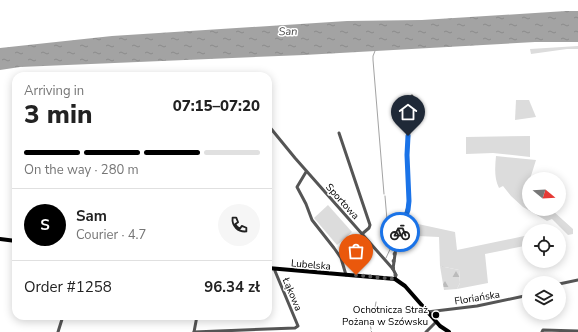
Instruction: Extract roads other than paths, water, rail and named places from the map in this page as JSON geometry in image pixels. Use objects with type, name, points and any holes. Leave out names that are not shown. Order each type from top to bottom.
[{"type":"main road","points":[[0,239],[12,240]]},
{"type":"main road","name":"Lubelska","points":[[272,269],[395,279]]},
{"type":"main road","points":[[395,279],[403,284],[436,322],[449,332]]},
{"type":"street","points":[[395,279],[396,275],[393,269],[395,252],[408,210],[409,201],[407,155],[412,96]]},
{"type":"street","name":"Sportowa","points":[[272,130],[306,172],[393,269]]},
{"type":"street","points":[[339,133],[370,225],[369,228],[362,234]]},
{"type":"street","points":[[306,172],[296,187],[306,204],[312,220],[341,258],[346,275]]},
{"type":"street","name":"Łąkowa","points":[[194,332],[295,328],[298,326],[277,278],[275,269]]},
{"type":"street","points":[[566,283],[578,280]]},
{"type":"street","name":"Floriańska","points":[[427,312],[478,306],[522,297]]},
{"type":"street","points":[[58,332],[62,320]]},
{"type":"street","points":[[194,332],[196,320]]},
{"type":"street","points":[[426,332],[436,322]]},
{"type":"street","points":[[542,332],[543,330],[578,331]]},
{"type":"water","name":"San","points":[[578,11],[578,42],[535,42],[304,55],[20,67],[0,70],[0,48],[112,36],[347,21],[422,20]]},
{"type":"waterway","points":[[375,51],[373,60],[384,194]]},
{"type":"waterway","points":[[385,196],[387,220],[393,240],[386,258]]},
{"type":"waterway","points":[[375,308],[376,302]]},
{"type":"waterway","points":[[370,324],[371,329]]},
{"type":"place","name":"Ochotnicza Straż Pożana w Szówsku","points":[[436,315]]}]
